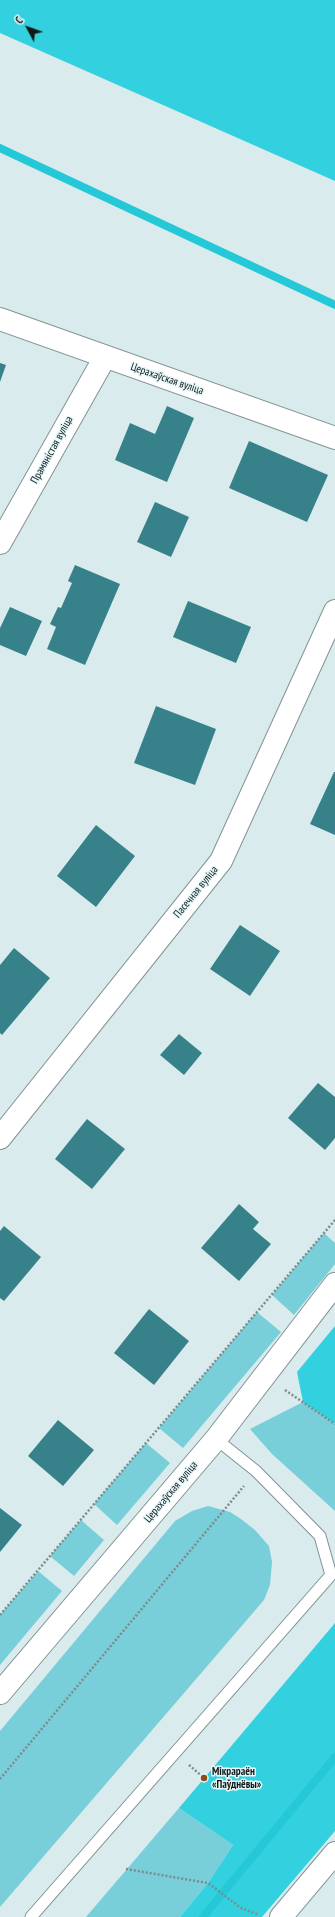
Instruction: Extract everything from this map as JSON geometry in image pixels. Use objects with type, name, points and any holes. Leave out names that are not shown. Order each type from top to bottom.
[{"type":"street","name":"Церахаўская вуліца","points":[[0,319],[335,438]]},
{"type":"street","name":"Прамяністая вуліца","points":[[0,543],[105,357]]},
{"type":"street","name":"Пасечная вуліца","points":[[0,1138],[221,861],[335,611]]},
{"type":"street","name":"Церахаўская вуліца","points":[[0,1693],[216,1439],[335,1284]]},
{"type":"street","points":[[272,1916],[335,1853]]},
{"type":"lane","points":[[31,1917],[331,1575],[320,1536],[256,1470],[216,1439]]},
{"type":"path","points":[[0,1615],[335,1220]]},
{"type":"path","points":[[265,1376],[335,1424]]},
{"type":"path","points":[[0,1779],[256,1470]]},
{"type":"path","points":[[126,1869],[208,1883],[241,1908],[272,1916]]},
{"type":"shaded area","points":[[0,0],[335,0],[335,181],[0,33]]},
{"type":"shaded area","points":[[324,1233],[335,1243],[335,1264],[294,1315],[272,1295]]},
{"type":"shaded area","points":[[257,1312],[281,1332],[183,1448],[159,1428]]},
{"type":"shaded area","points":[[335,1326],[335,1424],[303,1402],[297,1372]]},
{"type":"shaded area","points":[[303,1402],[335,1424],[335,1511],[272,1454],[250,1429]]},
{"type":"shaded area","points":[[146,1443],[170,1463],[117,1525],[94,1504]]},
{"type":"shaded area","points":[[208,1506],[230,1512],[241,1519],[255,1530],[269,1546],[272,1562],[270,1585],[264,1600],[0,1907],[0,1731],[175,1521],[192,1511]]},
{"type":"shaded area","points":[[81,1520],[104,1540],[74,1576],[50,1556]]},
{"type":"shaded area","points":[[38,1571],[62,1591],[0,1665],[0,1615]]},
{"type":"shaded area","points":[[335,1623],[335,1831],[262,1917],[180,1917],[208,1883],[233,1845],[179,1808]]},
{"type":"shaded area","points":[[179,1808],[233,1845],[208,1883],[180,1917],[86,1917]]},
{"type":"building","points":[[0,363],[6,365],[0,382]]},
{"type":"building","points":[[167,406],[194,418],[167,482],[115,460],[130,423],[155,434]]},
{"type":"building","points":[[249,441],[328,475],[307,522],[229,488]]},
{"type":"building","points":[[155,502],[189,517],[171,557],[137,542]]},
{"type":"building","points":[[75,565],[120,584],[85,665],[47,649],[56,627],[50,624],[58,607],[61,608],[72,583],[68,581]]},
{"type":"building","points":[[188,601],[251,627],[236,663],[173,637]]},
{"type":"building","points":[[10,607],[42,621],[26,656],[0,645],[0,628]]},
{"type":"building","points":[[156,706],[216,729],[195,785],[134,763]]},
{"type":"building","points":[[335,772],[335,835],[310,824]]},
{"type":"building","points":[[96,825],[135,856],[96,907],[57,876]]},
{"type":"building","points":[[240,925],[280,951],[250,996],[210,969]]},
{"type":"building","points":[[14,948],[50,978],[2,1035],[0,1033],[0,965]]},
{"type":"building","points":[[179,1034],[202,1053],[184,1075],[160,1055]]},
{"type":"building","points":[[318,1083],[335,1097],[335,1138],[325,1150],[288,1118]]},
{"type":"building","points":[[87,1119],[125,1149],[92,1189],[55,1159]]},
{"type":"building","points":[[239,1204],[259,1222],[253,1229],[271,1244],[239,1281],[201,1248]]},
{"type":"building","points":[[4,1226],[41,1257],[4,1301],[0,1298],[0,1231]]},
{"type":"building","points":[[149,1309],[189,1341],[154,1385],[114,1353]]},
{"type":"building","points":[[58,1420],[94,1450],[63,1486],[28,1456]]},
{"type":"building","points":[[0,1508],[22,1525],[0,1552]]},
{"type":"waterway","points":[[0,148],[335,305]]},
{"type":"waterway","points":[[203,1917],[335,1757]]},
{"type":"place","name":"Мікрараён «Паўднёвы»","points":[[204,1778]]}]
